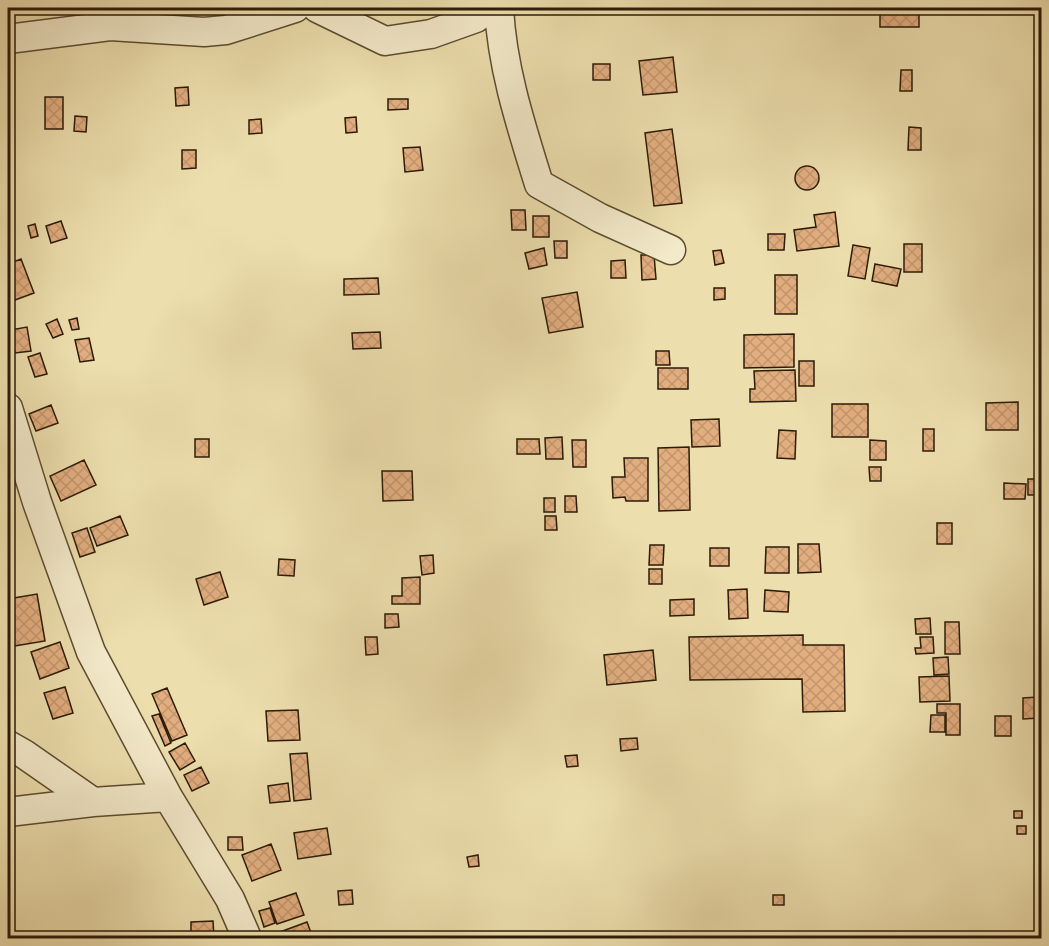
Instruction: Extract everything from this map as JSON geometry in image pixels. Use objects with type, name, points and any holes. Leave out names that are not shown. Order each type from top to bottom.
[{"type":"street","points":[[8,39],[108,17],[204,32],[226,30],[295,8]]},
{"type":"street","points":[[316,8],[385,41],[431,34],[476,18],[487,8]]},
{"type":"street","points":[[499,8],[500,33],[513,100],[539,184],[600,218],[671,250]]},
{"type":"street","points":[[8,408],[38,502],[91,652],[168,797],[230,899],[247,939]]},
{"type":"street","points":[[8,745],[93,802]]},
{"type":"street","points":[[8,812],[93,802],[168,797]]},
{"type":"building","points":[[880,8],[919,8],[919,27],[880,27]]},
{"type":"building","points":[[953,8],[971,8],[971,14],[953,14]]},
{"type":"building","points":[[673,57],[677,92],[643,95],[639,61]]},
{"type":"building","points":[[593,64],[610,64],[610,80],[593,80]]},
{"type":"building","points":[[901,70],[912,70],[912,91],[900,91]]},
{"type":"building","points":[[188,87],[189,105],[176,106],[175,88]]},
{"type":"building","points":[[45,97],[63,97],[63,129],[45,129]]},
{"type":"building","points":[[388,99],[408,99],[408,109],[388,110]]},
{"type":"building","points":[[75,116],[87,117],[86,132],[74,131]]},
{"type":"building","points":[[356,117],[357,132],[346,133],[345,118]]},
{"type":"building","points":[[261,119],[262,133],[249,134],[249,120]]},
{"type":"building","points":[[909,127],[921,128],[921,150],[908,150]]},
{"type":"building","points":[[672,129],[682,203],[654,206],[645,133]]},
{"type":"building","points":[[420,147],[423,170],[405,172],[403,148]]},
{"type":"building","points":[[182,150],[196,150],[196,168],[182,169]]},
{"type":"building","points":[[807,166],[815,170],[819,178],[815,186],[807,190],[799,186],[795,178],[799,170]]},
{"type":"building","points":[[511,210],[525,210],[526,230],[512,230]]},
{"type":"building","points":[[835,212],[839,246],[797,251],[794,230],[816,227],[814,215]]},
{"type":"building","points":[[533,216],[549,216],[549,237],[533,237]]},
{"type":"building","points":[[61,221],[67,238],[51,243],[46,226]]},
{"type":"building","points":[[35,224],[38,236],[31,238],[28,226]]},
{"type":"building","points":[[768,234],[785,234],[784,250],[768,250]]},
{"type":"building","points":[[554,241],[567,241],[567,258],[555,258]]},
{"type":"building","points":[[904,244],[922,244],[922,272],[904,272]]},
{"type":"building","points":[[853,245],[870,248],[865,279],[848,276]]},
{"type":"building","points":[[544,248],[547,265],[529,269],[525,253]]},
{"type":"building","points":[[721,250],[724,263],[715,265],[713,251]]},
{"type":"building","points":[[641,255],[654,255],[656,279],[642,280]]},
{"type":"building","points":[[21,259],[34,293],[15,300],[8,280],[8,264]]},
{"type":"building","points":[[625,260],[626,278],[611,278],[611,261]]},
{"type":"building","points":[[875,264],[901,269],[897,286],[872,281]]},
{"type":"building","points":[[775,275],[797,275],[797,314],[775,314]]},
{"type":"building","points":[[378,278],[379,294],[344,295],[344,279]]},
{"type":"building","points":[[714,288],[725,288],[725,299],[714,300]]},
{"type":"building","points":[[577,292],[583,327],[549,333],[542,298]]},
{"type":"building","points":[[77,318],[79,329],[72,330],[69,320]]},
{"type":"building","points":[[57,319],[63,334],[53,338],[46,324]]},
{"type":"building","points":[[27,327],[31,351],[15,353],[10,330]]},
{"type":"building","points":[[380,332],[381,348],[353,349],[352,333]]},
{"type":"building","points":[[794,334],[794,367],[744,368],[744,335]]},
{"type":"building","points":[[89,338],[94,360],[80,362],[75,340]]},
{"type":"building","points":[[656,351],[669,351],[670,365],[656,365]]},
{"type":"building","points":[[40,353],[47,374],[35,377],[28,357]]},
{"type":"building","points":[[799,361],[814,361],[814,386],[799,386]]},
{"type":"building","points":[[658,368],[688,368],[688,389],[658,389]]},
{"type":"building","points":[[795,370],[796,401],[750,402],[750,389],[755,389],[754,371]]},
{"type":"building","points":[[1018,402],[1018,430],[986,430],[986,403]]},
{"type":"building","points":[[832,404],[868,404],[868,437],[832,437]]},
{"type":"building","points":[[51,405],[58,423],[36,431],[29,414]]},
{"type":"building","points":[[719,419],[720,446],[692,447],[691,420]]},
{"type":"building","points":[[923,429],[934,429],[934,451],[923,451]]},
{"type":"building","points":[[779,430],[796,431],[795,459],[777,458]]},
{"type":"building","points":[[562,437],[563,459],[546,459],[545,438]]},
{"type":"building","points":[[195,439],[209,439],[209,457],[195,457]]},
{"type":"building","points":[[517,439],[539,439],[540,454],[517,454]]},
{"type":"building","points":[[572,440],[586,440],[586,467],[573,467]]},
{"type":"building","points":[[870,440],[886,441],[886,460],[870,460]]},
{"type":"building","points":[[689,447],[690,510],[659,511],[658,448]]},
{"type":"building","points":[[624,458],[648,458],[648,501],[626,501],[625,497],[613,498],[612,477],[625,477]]},
{"type":"building","points":[[84,460],[96,485],[61,501],[50,476]]},
{"type":"building","points":[[869,467],[881,467],[881,481],[870,481]]},
{"type":"building","points":[[382,471],[412,471],[413,500],[383,501]]},
{"type":"building","points":[[1028,479],[1042,479],[1042,495],[1028,495]]},
{"type":"building","points":[[1004,483],[1026,484],[1025,499],[1004,499]]},
{"type":"building","points":[[565,496],[576,496],[577,512],[565,512]]},
{"type":"building","points":[[544,498],[555,498],[555,512],[544,512]]},
{"type":"building","points":[[120,516],[128,535],[97,546],[90,528]]},
{"type":"building","points":[[545,516],[556,516],[557,530],[545,530]]},
{"type":"building","points":[[937,523],[952,523],[952,544],[937,544]]},
{"type":"building","points":[[87,528],[95,552],[80,557],[72,533]]},
{"type":"building","points":[[798,544],[819,544],[821,572],[798,573]]},
{"type":"building","points":[[650,545],[664,545],[663,565],[649,565]]},
{"type":"building","points":[[766,547],[789,547],[789,573],[765,573]]},
{"type":"building","points":[[710,548],[729,548],[729,566],[710,566]]},
{"type":"building","points":[[433,555],[434,573],[422,575],[420,556]]},
{"type":"building","points":[[279,559],[295,560],[294,576],[278,575]]},
{"type":"building","points":[[649,569],[662,569],[662,584],[649,584]]},
{"type":"building","points":[[220,572],[228,597],[204,605],[196,579]]},
{"type":"building","points":[[420,577],[420,604],[392,604],[392,596],[402,596],[402,578]]},
{"type":"building","points":[[747,589],[748,618],[729,619],[728,590]]},
{"type":"building","points":[[765,590],[789,592],[788,612],[764,611]]},
{"type":"building","points":[[37,594],[45,641],[8,647],[8,599]]},
{"type":"building","points":[[694,599],[694,615],[670,616],[670,600]]},
{"type":"building","points":[[385,614],[398,614],[399,627],[385,628]]},
{"type":"building","points":[[930,618],[931,634],[916,634],[915,619]]},
{"type":"building","points":[[945,622],[959,622],[960,654],[945,654]]},
{"type":"building","points":[[803,635],[803,645],[844,645],[845,711],[803,712],[802,679],[690,680],[689,637]]},
{"type":"building","points":[[365,637],[377,637],[378,654],[366,655]]},
{"type":"building","points":[[920,637],[933,637],[934,653],[916,654],[915,648],[921,648]]},
{"type":"building","points":[[60,642],[69,668],[40,679],[31,652]]},
{"type":"building","points":[[653,650],[656,680],[607,685],[604,655]]},
{"type":"building","points":[[948,657],[949,674],[934,675],[933,658]]},
{"type":"building","points":[[949,676],[950,701],[920,702],[919,677]]},
{"type":"building","points":[[65,687],[73,713],[53,719],[44,693]]},
{"type":"building","points":[[167,688],[187,735],[172,741],[152,694]]},
{"type":"building","points":[[1038,697],[1039,718],[1023,719],[1023,698]]},
{"type":"building","points":[[937,704],[960,704],[960,735],[946,735],[946,713],[937,713]]},
{"type":"building","points":[[298,710],[300,740],[268,741],[266,711]]},
{"type":"building","points":[[159,714],[171,743],[165,746],[152,716]]},
{"type":"building","points":[[931,715],[945,715],[945,732],[930,732]]},
{"type":"building","points":[[995,716],[1011,716],[1011,736],[995,736]]},
{"type":"building","points":[[637,738],[638,749],[621,751],[620,739]]},
{"type":"building","points":[[185,743],[195,761],[180,770],[169,752]]},
{"type":"building","points":[[307,753],[311,799],[294,801],[290,754]]},
{"type":"building","points":[[577,755],[578,766],[567,767],[565,756]]},
{"type":"building","points":[[201,767],[209,783],[192,791],[184,775]]},
{"type":"building","points":[[288,783],[290,801],[270,803],[268,786]]},
{"type":"building","points":[[1014,811],[1022,811],[1022,818],[1014,818]]},
{"type":"building","points":[[1017,826],[1026,826],[1026,834],[1017,834]]},
{"type":"building","points":[[327,828],[331,854],[298,859],[294,833]]},
{"type":"building","points":[[228,837],[242,837],[243,850],[228,850]]},
{"type":"building","points":[[271,844],[281,870],[252,881],[242,855]]},
{"type":"building","points":[[478,855],[479,866],[469,867],[467,857]]},
{"type":"building","points":[[352,890],[353,904],[339,905],[338,891]]},
{"type":"building","points":[[296,893],[304,915],[277,924],[269,902]]},
{"type":"building","points":[[773,895],[784,895],[784,905],[773,905]]},
{"type":"building","points":[[270,908],[275,923],[264,927],[259,911]]},
{"type":"building","points":[[213,921],[214,938],[191,938],[191,922]]},
{"type":"building","points":[[307,922],[313,938],[283,938],[280,932]]}]
